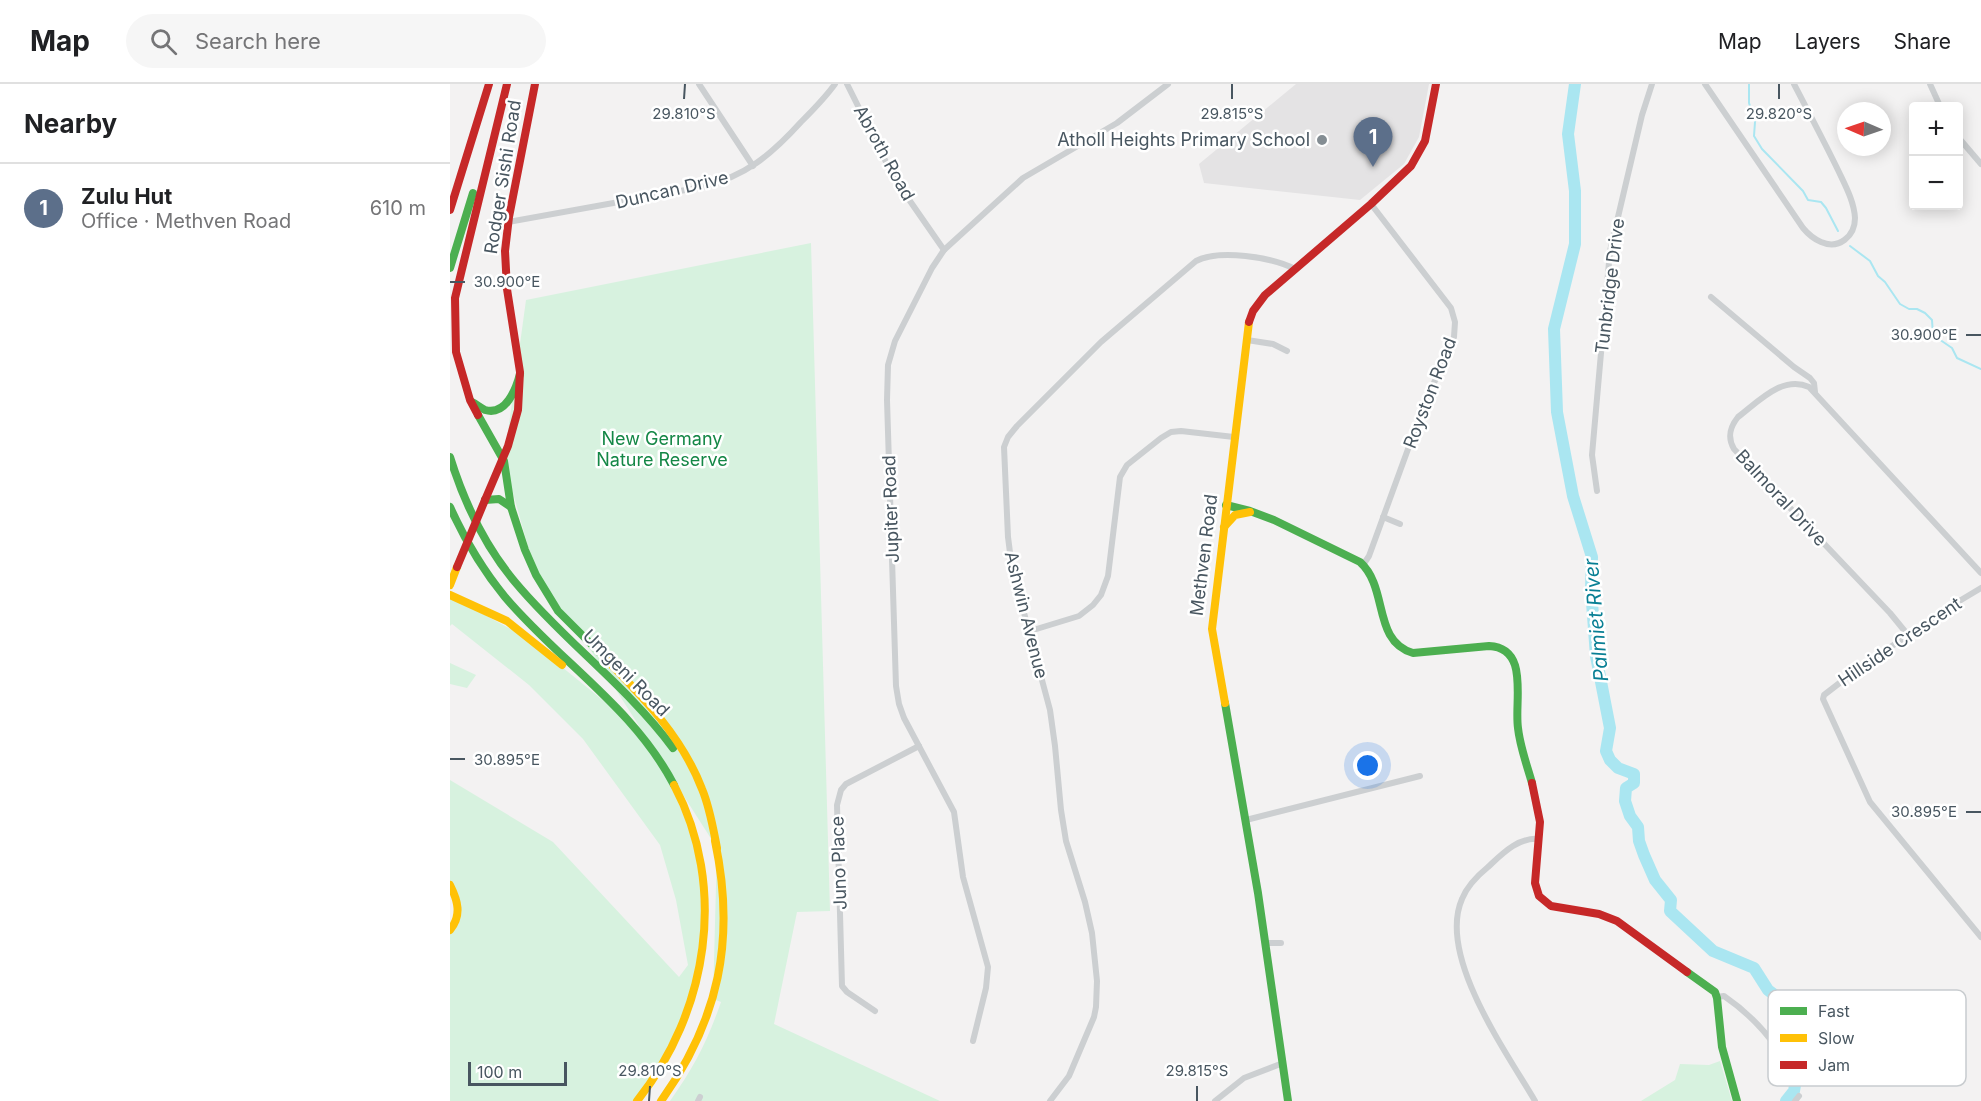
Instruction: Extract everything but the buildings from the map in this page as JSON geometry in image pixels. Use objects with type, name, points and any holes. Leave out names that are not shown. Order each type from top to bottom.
[{"type":"main road","points":[[450,210],[489,84]]},
{"type":"main road","points":[[450,268],[507,84]]},
{"type":"main road","points":[[507,84],[455,298],[456,352],[470,400],[504,461],[511,507],[525,550],[548,596],[569,623],[654,710],[680,746],[702,788],[717,848]]},
{"type":"main road","name":"Rodger Sishi Road","points":[[450,585],[485,500],[504,461],[519,408],[520,374],[506,277],[505,252],[508,222],[535,84]]},
{"type":"main road","name":"Methven Road","points":[[1288,1101],[1246,820],[1212,629],[1250,317],[1265,295],[1406,173],[1417,158],[1425,141],[1436,84]]},
{"type":"main road","points":[[450,185],[475,127]]},
{"type":"main road","points":[[470,400],[486,410],[501,408],[514,393],[520,374]]},
{"type":"main road","name":"Umgeni Road","points":[[450,457],[460,489],[479,530],[510,576],[546,616],[646,713],[684,765],[707,816],[717,848],[722,878],[724,922],[718,976],[706,1020],[694,1048],[680,1074],[661,1101]]},
{"type":"main road","points":[[485,500],[501,499],[511,507]]},
{"type":"main road","points":[[1226,505],[1251,512],[1356,559],[1373,579],[1388,634],[1398,648],[1405,652],[1498,646],[1510,653],[1517,672],[1518,732],[1540,816],[1535,883],[1537,892],[1542,900],[1551,906],[1599,914],[1617,921],[1715,992],[1722,1047],[1737,1101]]},
{"type":"main road","name":"Umgeni Road","points":[[450,507],[483,570],[507,602],[650,743],[688,816],[704,879],[706,929],[696,989],[682,1029],[667,1060],[637,1101]]},
{"type":"main road","points":[[1223,528],[1232,517],[1251,512]]},
{"type":"main road","points":[[450,595],[507,621],[610,705],[650,743]]},
{"type":"main road","points":[[450,885],[458,900],[460,910],[458,921],[450,930]]},
{"type":"street","points":[[699,84],[753,166]]},
{"type":"street","name":"Duncan Drive","points":[[508,222],[702,187],[731,178],[753,166],[780,145],[835,84]]},
{"type":"street","name":"Abroth Road","points":[[847,84],[894,178],[944,250]]},
{"type":"street","points":[[1155,84],[1161,89]]},
{"type":"street","name":"Jupiter Road","points":[[973,1041],[986,988],[988,967],[963,877],[954,812],[899,704],[896,686],[886,374],[889,359],[895,341],[932,268],[944,250],[1023,178],[1117,123],[1168,84]]},
{"type":"street","name":"Tunbridge Drive","points":[[1597,491],[1593,455],[1610,251],[1642,115],[1652,84]]},
{"type":"street","points":[[1704,84],[1803,228],[1819,242],[1837,243],[1848,238],[1852,232],[1855,218],[1852,202],[1831,155],[1794,84]]},
{"type":"street","points":[[1930,84],[1938,102]]},
{"type":"street","points":[[1963,142],[1981,164]]},
{"type":"street","name":"Royston Road","points":[[1363,565],[1369,556],[1423,408],[1454,337],[1455,322],[1451,308],[1371,204]]},
{"type":"street","name":"Ashwin Avenue","points":[[1050,1101],[1069,1076],[1094,1017],[1097,981],[1092,933],[1066,841],[1050,710],[1009,554],[1004,447],[1008,437],[1101,342],[1196,261],[1219,254],[1277,261],[1296,269]]},
{"type":"street","points":[[1711,297],[1810,378],[1814,383],[1815,392],[1981,573]]},
{"type":"street","points":[[1247,340],[1273,344],[1287,351]]},
{"type":"street","name":"Balmoral Drive","points":[[1815,392],[1805,385],[1795,383],[1775,390],[1736,420],[1731,430],[1731,444],[1908,635]]},
{"type":"street","points":[[1030,631],[1079,616],[1086,612],[1101,595],[1108,576],[1120,477],[1127,465],[1171,432],[1234,437]]},
{"type":"street","points":[[1383,517],[1400,524]]},
{"type":"street","name":"Hillside Crescent","points":[[1981,588],[1859,668],[1822,699],[1870,802],[1981,937]]},
{"type":"street","name":"Juno Place","points":[[875,1011],[842,986],[837,805],[841,790],[846,784],[919,746]]},
{"type":"street","points":[[1246,820],[1420,776]]},
{"type":"street","points":[[1535,1101],[1473,993],[1460,951],[1457,922],[1461,899],[1473,880],[1520,841],[1539,839]]},
{"type":"street","points":[[1265,943],[1281,943]]},
{"type":"street","points":[[1717,997],[1724,996],[1755,1021],[1768,1036]]},
{"type":"street","points":[[1215,1101],[1245,1078],[1283,1063]]},
{"type":"shaded area","name":"Atholl Heights Primary School","points":[[1296,84],[1429,84],[1419,137],[1404,164],[1360,200],[1204,183],[1199,164]]},
{"type":"green space","name":"New Germany Nature Reserve","points":[[811,243],[830,911],[797,912],[774,1024],[940,1101],[670,1101],[699,1054],[721,1002],[713,999],[717,848],[581,635],[536,575],[504,461],[526,300]]},
{"type":"green space","points":[[450,596],[525,637],[610,706],[649,744],[665,770],[698,851],[704,929],[687,1014],[637,1101],[450,1101],[450,931],[457,923],[450,884],[450,780],[553,842],[679,977],[688,965],[676,900],[660,845],[583,739],[529,685],[452,624],[450,626]]},
{"type":"green space","points":[[450,663],[476,675],[467,688],[450,684]]},
{"type":"green space","points":[[1720,1061],[1732,1101],[1641,1101],[1675,1080],[1680,1064],[1709,1065]]},
{"type":"waterway","name":"Palmiet River","points":[[1575,84],[1568,134],[1575,191],[1575,244],[1554,329],[1557,412],[1573,496],[1592,557],[1591,589],[1596,656],[1610,728],[1606,751],[1610,760],[1618,768],[1634,774],[1634,783],[1626,788],[1625,801],[1630,816],[1638,827],[1639,841],[1655,880],[1671,900],[1670,911],[1713,951],[1754,968],[1768,990]]},
{"type":"waterway","points":[[1749,84],[1749,103],[1755,122],[1754,136],[1762,149],[1803,191],[1808,200],[1821,202],[1838,231]]},
{"type":"waterway","points":[[1850,246],[1870,261],[1878,276],[1900,304],[1909,309],[1917,309],[1932,320],[1933,335],[1952,348],[1957,358],[1981,369]]},
{"type":"waterway","name":"Palmiet River","points":[[1786,1101],[1794,1091],[1795,1086]]},
{"type":"traffic: fast","points":[[450,268],[473,193]]},
{"type":"traffic: fast","points":[[472,402],[485,410],[499,409],[513,394],[520,374]]},
{"type":"traffic: fast","points":[[478,415],[504,461],[511,507],[536,575],[558,611],[602,655]]},
{"type":"traffic: fast","points":[[450,457],[476,523],[504,568],[534,604],[636,704],[673,748]]},
{"type":"traffic: fast","points":[[485,500],[499,499],[511,507]]},
{"type":"traffic: fast","points":[[1226,505],[1274,520],[1360,562],[1369,573],[1375,586],[1386,626],[1400,647],[1413,653],[1489,646],[1502,649],[1510,656],[1517,678],[1519,735],[1532,783]]},
{"type":"traffic: fast","points":[[450,507],[474,554],[505,597],[526,621],[595,686],[638,732],[658,757],[674,785]]},
{"type":"traffic: fast","points":[[1225,703],[1258,893],[1288,1101]]},
{"type":"traffic: fast","points":[[1687,972],[1715,992],[1722,1047],[1737,1101]]},
{"type":"traffic: slow","points":[[1225,703],[1212,629],[1249,322]]},
{"type":"traffic: slow","points":[[1224,527],[1235,515],[1250,512]]},
{"type":"traffic: slow","points":[[450,585],[457,567]]},
{"type":"traffic: slow","points":[[450,595],[507,621],[562,665]]},
{"type":"traffic: slow","points":[[602,655],[646,701],[683,751],[705,796],[717,848]]},
{"type":"traffic: slow","points":[[637,1101],[661,1066],[680,1028],[694,989],[702,948],[705,906],[701,865],[691,824],[674,785]]},
{"type":"traffic: slow","points":[[661,1101],[681,1071],[697,1040],[718,977],[724,912],[715,841]]},
{"type":"traffic: slow","points":[[450,885],[458,908],[456,919],[450,930]]},
{"type":"traffic: jam","points":[[450,210],[489,84]]},
{"type":"traffic: jam","points":[[478,415],[470,400],[456,352],[455,298],[507,84]]},
{"type":"traffic: jam","points":[[485,500],[508,446],[518,410],[520,372],[507,289],[505,251],[509,217],[535,84]]},
{"type":"traffic: jam","points":[[1249,322],[1253,311],[1265,295],[1371,204],[1411,166],[1425,141],[1436,84]]},
{"type":"traffic: jam","points":[[457,567],[485,500]]},
{"type":"traffic: jam","points":[[1532,783],[1540,822],[1535,883],[1539,896],[1551,906],[1599,914],[1617,921],[1687,972]]},
{"type":"place","name":"Atholl Heights Primary School","points":[[1322,140]]},
{"type":"place","name":"Zulu Hut","points":[[1373,167]]}]
